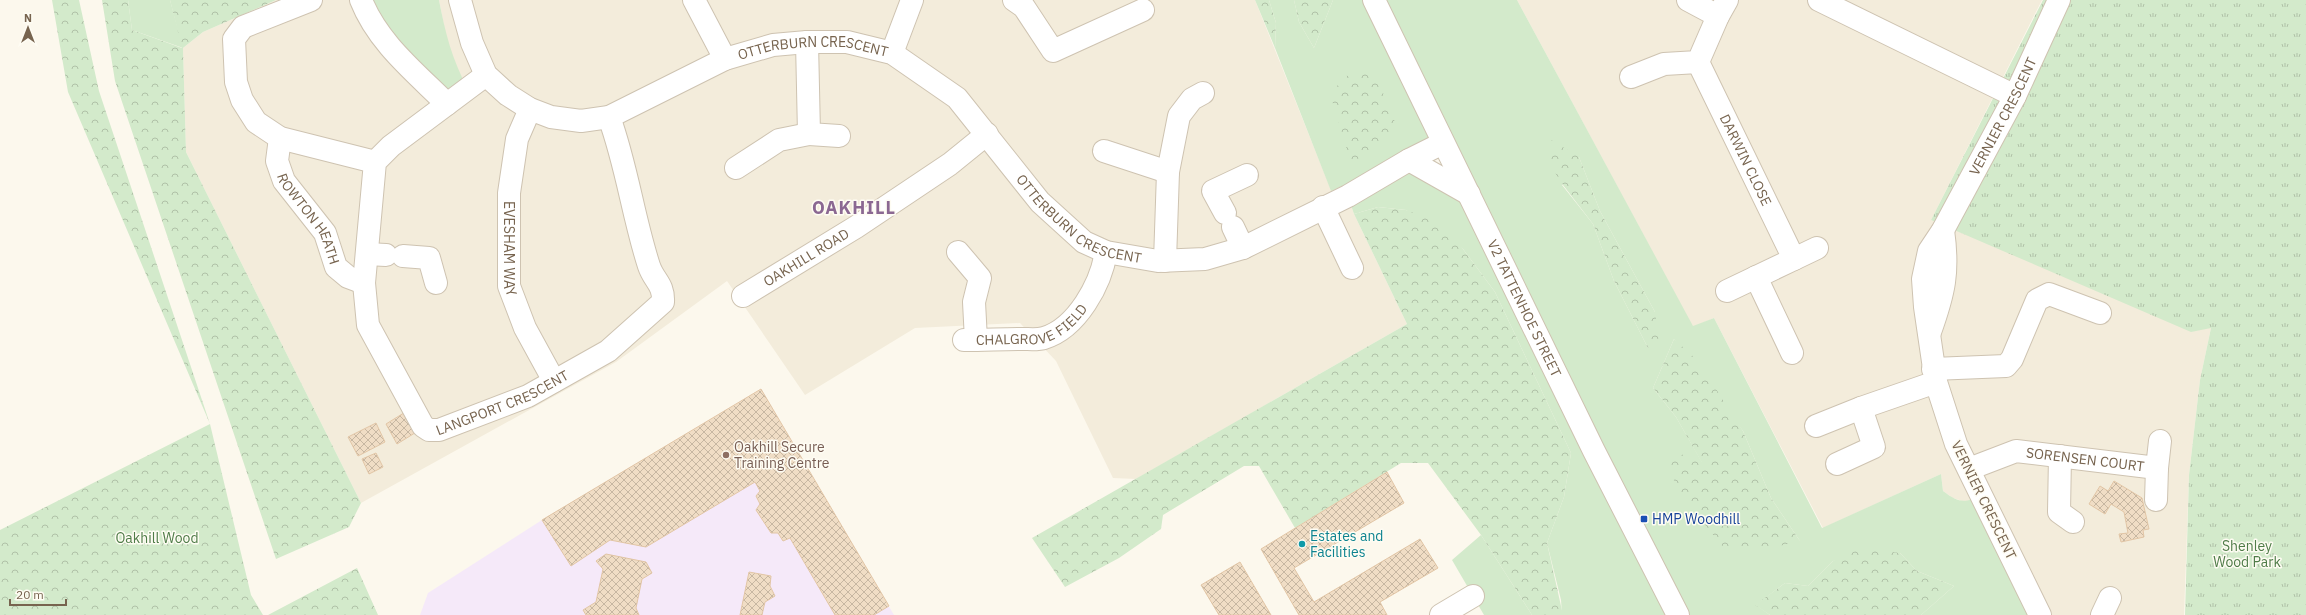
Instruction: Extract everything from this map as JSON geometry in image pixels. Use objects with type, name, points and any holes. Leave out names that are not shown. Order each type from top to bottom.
[{"type":"street","points":[[311,0],[243,27],[234,39],[236,82],[242,100],[256,122],[280,138],[375,162],[391,146],[486,75]]},
{"type":"street","points":[[361,0],[368,16],[389,47],[447,104]]},
{"type":"street","name":"OTTERBURN CRESCENT","points":[[460,0],[472,43],[486,75],[508,95],[530,109],[551,117],[581,121],[609,117],[725,59],[773,45],[808,42],[847,42],[892,53],[957,98],[1040,202],[1084,242],[1106,252],[1165,261],[1205,259],[1243,248],[1323,207],[1348,196],[1409,160],[1443,143]]},
{"type":"street","points":[[694,0],[725,59]]},
{"type":"street","points":[[892,53],[912,0]]},
{"type":"street","points":[[1014,0],[1024,7],[1053,51],[1143,10]]},
{"type":"street","name":"V2 TATTENHOE STREET","points":[[1374,0],[1594,451],[1678,615]]},
{"type":"street","points":[[1631,77],[1664,64],[1698,62],[1722,8],[1688,0]]},
{"type":"street","points":[[1819,0],[2015,96]]},
{"type":"street","name":"VERNIER CRESCENT","points":[[2040,615],[1956,444],[1935,376],[1930,333],[1925,307],[1923,279],[1929,251],[1943,230],[2015,96],[2059,0]]},
{"type":"street","points":[[808,42],[809,134]]},
{"type":"street","name":"DARWIN CLOSE","points":[[1698,62],[1794,259]]},
{"type":"street","name":"OTTERBURN CRESCENT","points":[[1165,261],[1168,172],[1179,116],[1192,99],[1203,93]]},
{"type":"street","name":"EVESHAM WAY","points":[[530,109],[518,139],[509,193],[510,286],[525,328],[554,381]]},
{"type":"street","name":"LANGPORT CRESCENT","points":[[375,162],[386,255],[364,283],[368,325],[423,426],[430,430],[439,430],[528,396],[608,351],[663,302],[664,290],[650,267],[631,191],[609,117]]},
{"type":"street","points":[[736,168],[779,140],[809,134],[840,136]]},
{"type":"street","name":"OAKHILL ROAD","points":[[743,296],[856,227],[950,164],[987,134]]},
{"type":"street","name":"ROWTON HEATH","points":[[280,138],[277,161],[284,181],[325,233],[336,267],[348,277],[364,283]]},
{"type":"street","points":[[1104,150],[1168,172]]},
{"type":"street","points":[[1409,160],[1469,194]]},
{"type":"street","points":[[1243,248],[1213,191],[1247,175]]},
{"type":"street","points":[[1323,207],[1352,268]]},
{"type":"street","points":[[1727,291],[1817,248]]},
{"type":"street","name":"CHALGROVE FIELD","points":[[958,252],[980,278],[974,302],[970,340],[1044,339],[1065,327],[1082,307],[1096,283],[1103,268],[1106,252]]},
{"type":"street","points":[[386,255],[430,258],[436,283]]},
{"type":"street","points":[[1756,278],[1792,353]]},
{"type":"street","points":[[1816,426],[1935,376],[2006,366],[2012,359],[2036,300],[2049,294],[2100,313]]},
{"type":"street","points":[[1837,464],[1874,447],[1861,408]]},
{"type":"street","name":"SORENSEN COURT","points":[[2156,500],[2160,441]]},
{"type":"street","name":"SORENSEN COURT","points":[[1969,469],[2016,451],[2157,468]]},
{"type":"street","points":[[2060,456],[2059,512],[2072,522]]},
{"type":"street","points":[[1441,615],[1473,596]]},
{"type":"shaded area","points":[[276,0],[361,0],[468,89],[456,67],[447,42],[439,0],[1255,0],[1331,190],[1344,185],[1354,214],[1407,324],[1136,479],[1113,478],[1056,361],[1020,323],[915,328],[805,395],[727,281],[616,362],[361,503],[186,152],[183,48],[203,32]]},
{"type":"shaded area","points":[[1517,0],[2042,0],[1931,220],[2211,328],[2200,380],[2189,475],[2184,615],[2040,615],[1981,496],[1965,502],[1953,498],[1943,491],[1941,474],[1823,528],[1714,318],[1693,327]]},
{"type":"shaded area","name":"Oakhill Secure Training Centre","points":[[761,389],[894,615],[420,615],[428,593],[542,520]]},
{"type":"green space","points":[[52,0],[79,0],[99,91],[210,424],[68,92]]},
{"type":"green space","points":[[102,0],[128,0],[132,30],[182,48],[170,0],[276,0],[203,32],[183,48],[186,152],[361,503],[349,527],[276,559],[115,81]]},
{"type":"green space","points":[[128,0],[170,0],[183,48],[132,30]]},
{"type":"green space","points":[[361,0],[439,0],[450,46],[462,78],[468,89],[447,104]]},
{"type":"green space","points":[[1255,0],[1269,0],[1276,23],[1275,48]]},
{"type":"green space","points":[[1269,0],[1294,0],[1299,22],[1314,48],[1333,0],[1517,0],[1693,326],[1714,318],[1822,528],[1941,474],[1943,491],[1953,498],[1966,501],[1981,496],[2040,615],[1921,615],[1954,586],[1917,571],[1900,553],[1833,561],[1808,586],[1785,583],[1756,605],[1770,615],[1562,615],[1561,600],[1547,543],[1564,497],[1571,453],[1495,292],[1463,249],[1406,210],[1378,207],[1354,214],[1344,185],[1331,191],[1275,48],[1276,23]],"holes":[[[1443,143],[1468,193],[1410,160]],[[1579,157],[1600,211],[1655,312],[1648,348],[1614,281],[1593,224],[1562,185]],[[1674,339],[1743,431],[1771,498],[1800,541],[1703,464],[1676,417],[1653,388]]]},
{"type":"green space","points":[[1294,0],[1333,0],[1314,48],[1299,22]]},
{"type":"green space","name":"Shenley Wood Park","points":[[2043,0],[2306,0],[2306,615],[2185,615],[2189,475],[2200,380],[2211,328],[2191,332],[1931,220]]},
{"type":"green space","points":[[1374,71],[1395,122],[1381,145],[1351,163],[1330,94],[1346,76]]},
{"type":"green space","points":[[1548,138],[1579,157],[1600,211],[1655,312],[1659,338],[1648,348],[1614,281],[1593,224],[1552,168]]},
{"type":"green space","points":[[1378,207],[1406,210],[1433,220],[1463,249],[1495,292],[1571,453],[1564,497],[1547,543],[1563,615],[1532,615],[1481,535],[1428,463],[1401,463],[1295,528],[1259,466],[1244,466],[1163,515],[1161,529],[1119,558],[1065,587],[1032,538],[1407,324],[1354,214]]},
{"type":"green space","points":[[1674,339],[1698,361],[1743,431],[1771,498],[1800,541],[1758,551],[1723,547],[1681,495],[1668,468],[1676,452],[1702,463],[1676,417],[1653,388]]},
{"type":"green space","name":"Oakhill Wood","points":[[210,424],[251,595],[263,615],[0,615],[0,530]]},
{"type":"green space","points":[[1481,535],[1532,615],[1484,615],[1452,560]]},
{"type":"green space","points":[[1862,548],[1900,553],[1917,571],[1954,586],[1921,615],[1770,615],[1755,605],[1785,583],[1808,586],[1833,561]]},
{"type":"green space","points":[[357,568],[378,615],[268,615]]},
{"type":"building","points":[[761,389],[889,606],[874,615],[835,615],[790,538],[783,541],[778,533],[771,533],[756,510],[760,504],[756,496],[760,491],[755,482],[646,547],[610,540],[571,566],[542,520]]},
{"type":"building","points":[[407,411],[418,431],[397,444],[386,424]]},
{"type":"building","points":[[376,423],[385,442],[358,456],[348,437]]},
{"type":"building","points":[[376,453],[383,467],[369,474],[362,459]]},
{"type":"building","name":"Estates and Facilities","points":[[1387,472],[1404,503],[1294,568],[1314,602],[1420,539],[1438,568],[1380,602],[1387,615],[1299,615],[1261,549]]},
{"type":"building","points":[[2114,481],[2142,498],[2149,529],[2143,530],[2144,537],[2121,542],[2119,534],[2128,533],[2124,512],[2111,504],[2105,514],[2089,504],[2100,486],[2108,491]]},
{"type":"building","points":[[606,554],[646,562],[652,573],[642,579],[636,608],[639,615],[586,615],[583,610],[596,602],[603,569],[596,561]]},
{"type":"building","points":[[1240,562],[1271,615],[1219,615],[1201,585]]},
{"type":"building","points":[[749,572],[771,576],[770,586],[775,596],[765,602],[762,615],[740,615]]},
{"type":"place","name":"Oakhill Secure Training Centre","points":[[726,455]]},
{"type":"place","name":"HMP Woodhill","points":[[1644,519]]},
{"type":"place","name":"Estates and Facilities","points":[[1302,544]]},
{"type":"district","name":"OAKHILL","points":[[854,207]]}]
